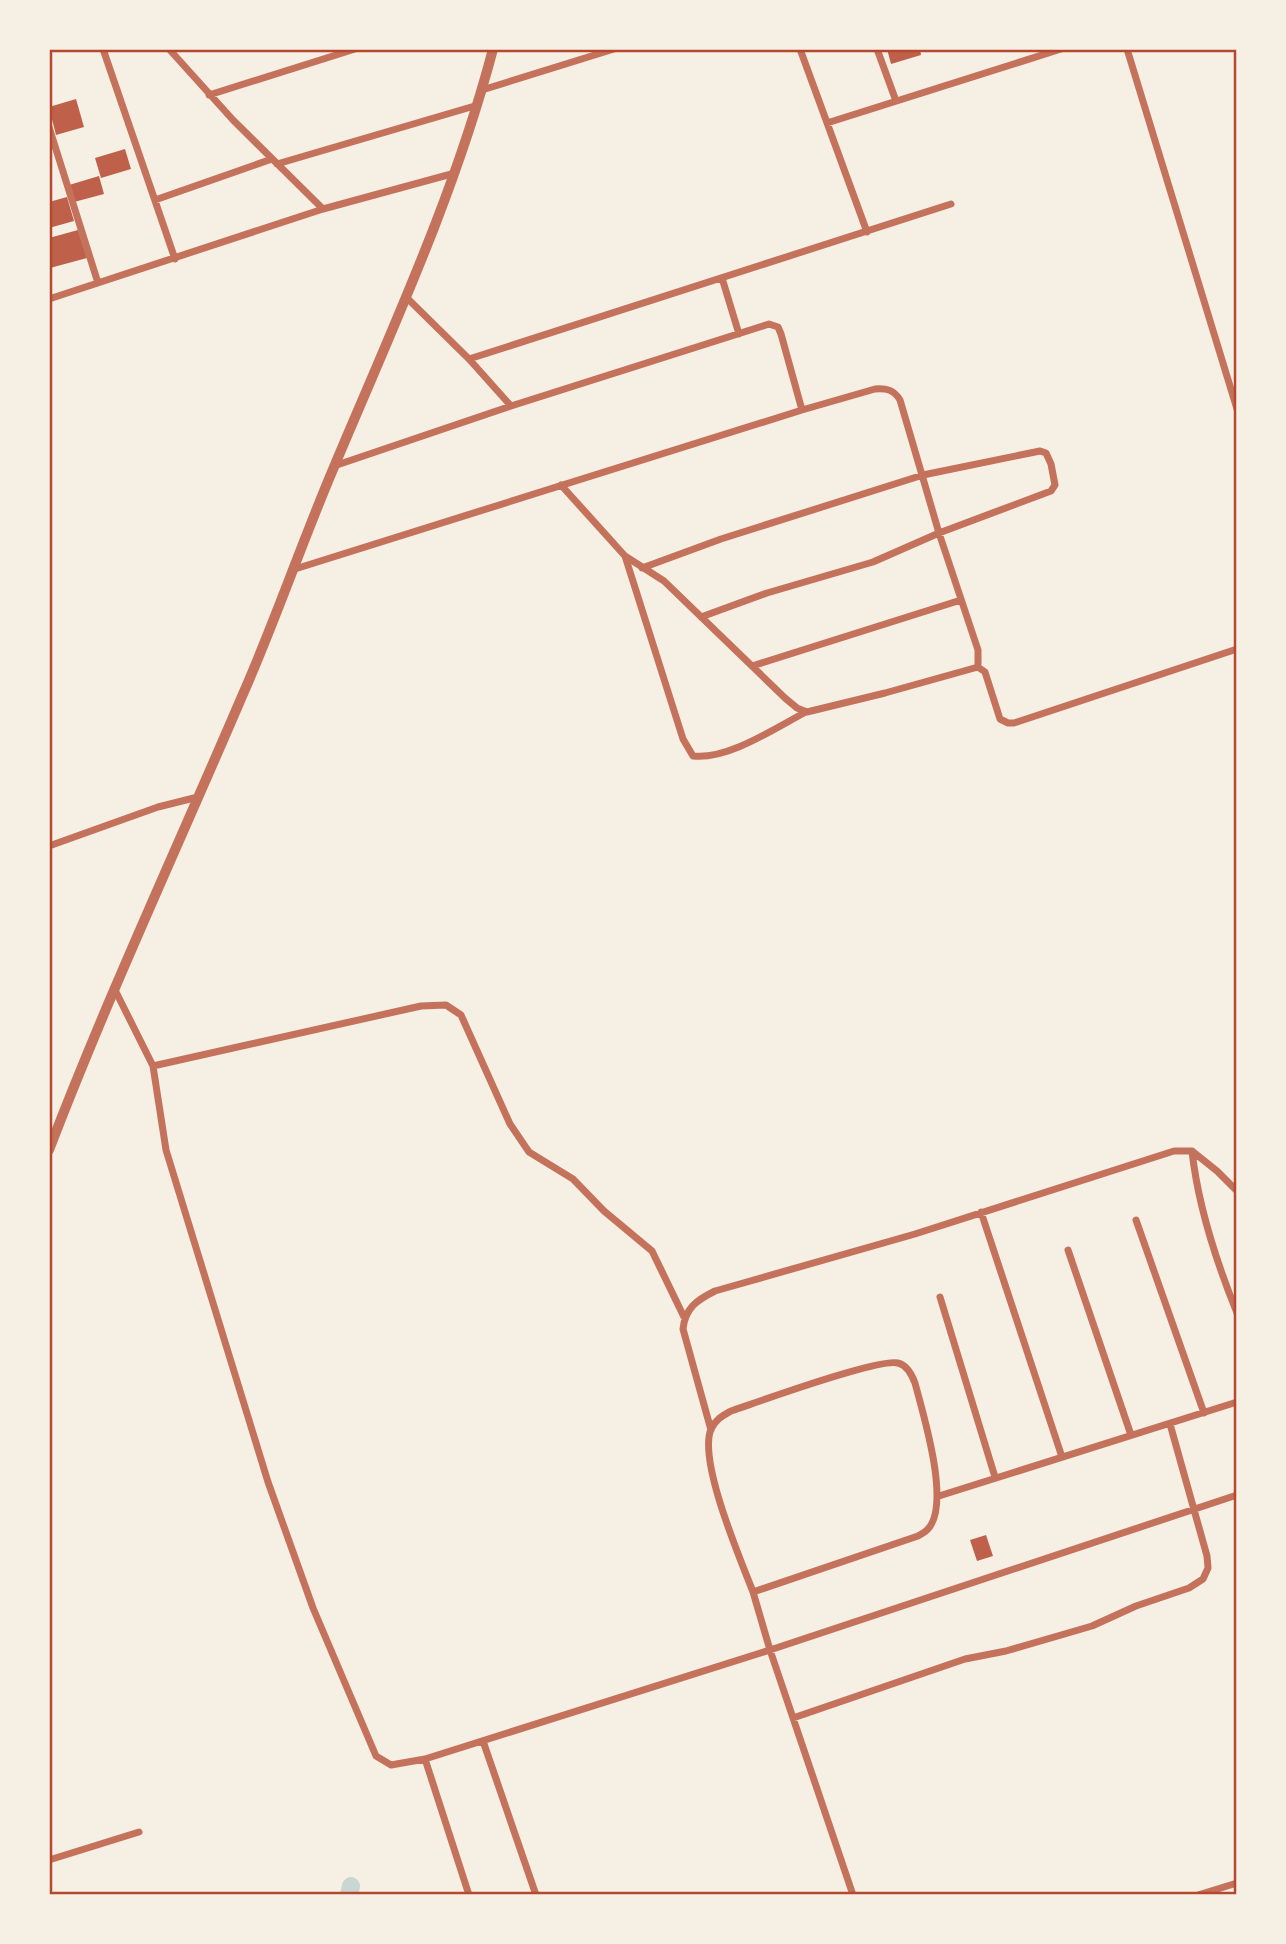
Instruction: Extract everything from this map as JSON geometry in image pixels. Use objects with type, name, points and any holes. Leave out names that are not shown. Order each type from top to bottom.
[{"type":"street","points":[[103,49],[175,259]]},
{"type":"street","points":[[169,49],[209,95],[323,209]]},
{"type":"street","points":[[209,95],[355,49]]},
{"type":"street","points":[[49,1150],[114,987],[295,569],[334,466],[407,298],[455,173],[493,49]]},
{"type":"street","points":[[482,90],[614,49]]},
{"type":"street","points":[[800,49],[867,232]]},
{"type":"street","points":[[877,49],[896,100]]},
{"type":"street","points":[[827,123],[1061,49]]},
{"type":"street","points":[[1127,49],[1237,409]]},
{"type":"street","points":[[155,200],[275,162],[478,104]]},
{"type":"street","points":[[49,127],[98,284]]},
{"type":"street","points":[[49,299],[323,209],[455,173]]},
{"type":"street","points":[[469,359],[951,204]]},
{"type":"street","points":[[722,278],[739,334]]},
{"type":"street","points":[[407,298],[469,359],[511,406]]},
{"type":"street","points":[[334,466],[511,406],[769,324],[778,327],[802,410]]},
{"type":"street","points":[[295,569],[875,388],[891,390],[900,400],[939,533],[979,654],[978,667]]},
{"type":"street","points":[[642,568],[709,543],[923,475],[1040,451],[1046,453],[1055,481],[1051,491],[939,533],[873,562],[754,597],[701,617]]},
{"type":"street","points":[[561,485],[625,555],[664,581],[793,705],[807,712]]},
{"type":"street","points":[[625,555],[683,739],[693,756],[706,757],[734,748],[807,712],[978,667]]},
{"type":"street","points":[[752,666],[961,600]]},
{"type":"street","points":[[978,667],[985,672],[999,715],[1008,723],[1237,649]]},
{"type":"street","points":[[49,846],[158,807],[198,797]]},
{"type":"street","points":[[114,987],[153,1066],[166,1150],[268,1482],[313,1608],[376,1756],[391,1765],[425,1759],[770,1650],[1237,1495]]},
{"type":"street","points":[[153,1066],[421,1006],[446,1005],[461,1015],[510,1124],[529,1152],[573,1179],[604,1211],[652,1251],[684,1317]]},
{"type":"street","points":[[711,1430],[683,1329],[684,1317],[690,1307],[715,1291],[915,1234],[1174,1151],[1192,1151],[1237,1192]]},
{"type":"street","points":[[1192,1151],[1198,1193],[1237,1313]]},
{"type":"street","points":[[981,1212],[1062,1457]]},
{"type":"street","points":[[1136,1220],[1204,1413]]},
{"type":"street","points":[[1068,1250],[1131,1435]]},
{"type":"street","points":[[940,1297],[995,1477]]},
{"type":"street","points":[[753,1592],[918,1536],[928,1530],[939,1496],[937,1477],[915,1383],[909,1370],[898,1363],[882,1364],[731,1411],[718,1418],[711,1430],[708,1444],[712,1475],[853,1895]]},
{"type":"street","points":[[939,1496],[1237,1402]]},
{"type":"street","points":[[793,1718],[965,1659],[1006,1651],[1069,1633],[1189,1588],[1203,1579],[1208,1568],[1207,1556],[1170,1424]]},
{"type":"street","points":[[483,1741],[536,1895]]},
{"type":"street","points":[[425,1759],[469,1895]]},
{"type":"street","points":[[49,1860],[139,1832]]},
{"type":"street","points":[[1198,1895],[1237,1883]]},
{"type":"building","points":[[887,49],[920,49],[921,55],[891,64]]},
{"type":"building","points":[[76,99],[84,127],[56,135],[49,107]]},
{"type":"building","points":[[125,149],[131,169],[101,178],[95,158]]},
{"type":"building","points":[[99,176],[104,194],[74,202],[69,185]]},
{"type":"building","points":[[67,197],[74,221],[49,228],[49,202]]},
{"type":"building","points":[[78,230],[87,258],[50,268],[49,238]]},
{"type":"building","points":[[986,1535],[993,1556],[977,1561],[970,1540]]},
{"type":"waterway","points":[[349,1895],[351,1886]]}]
